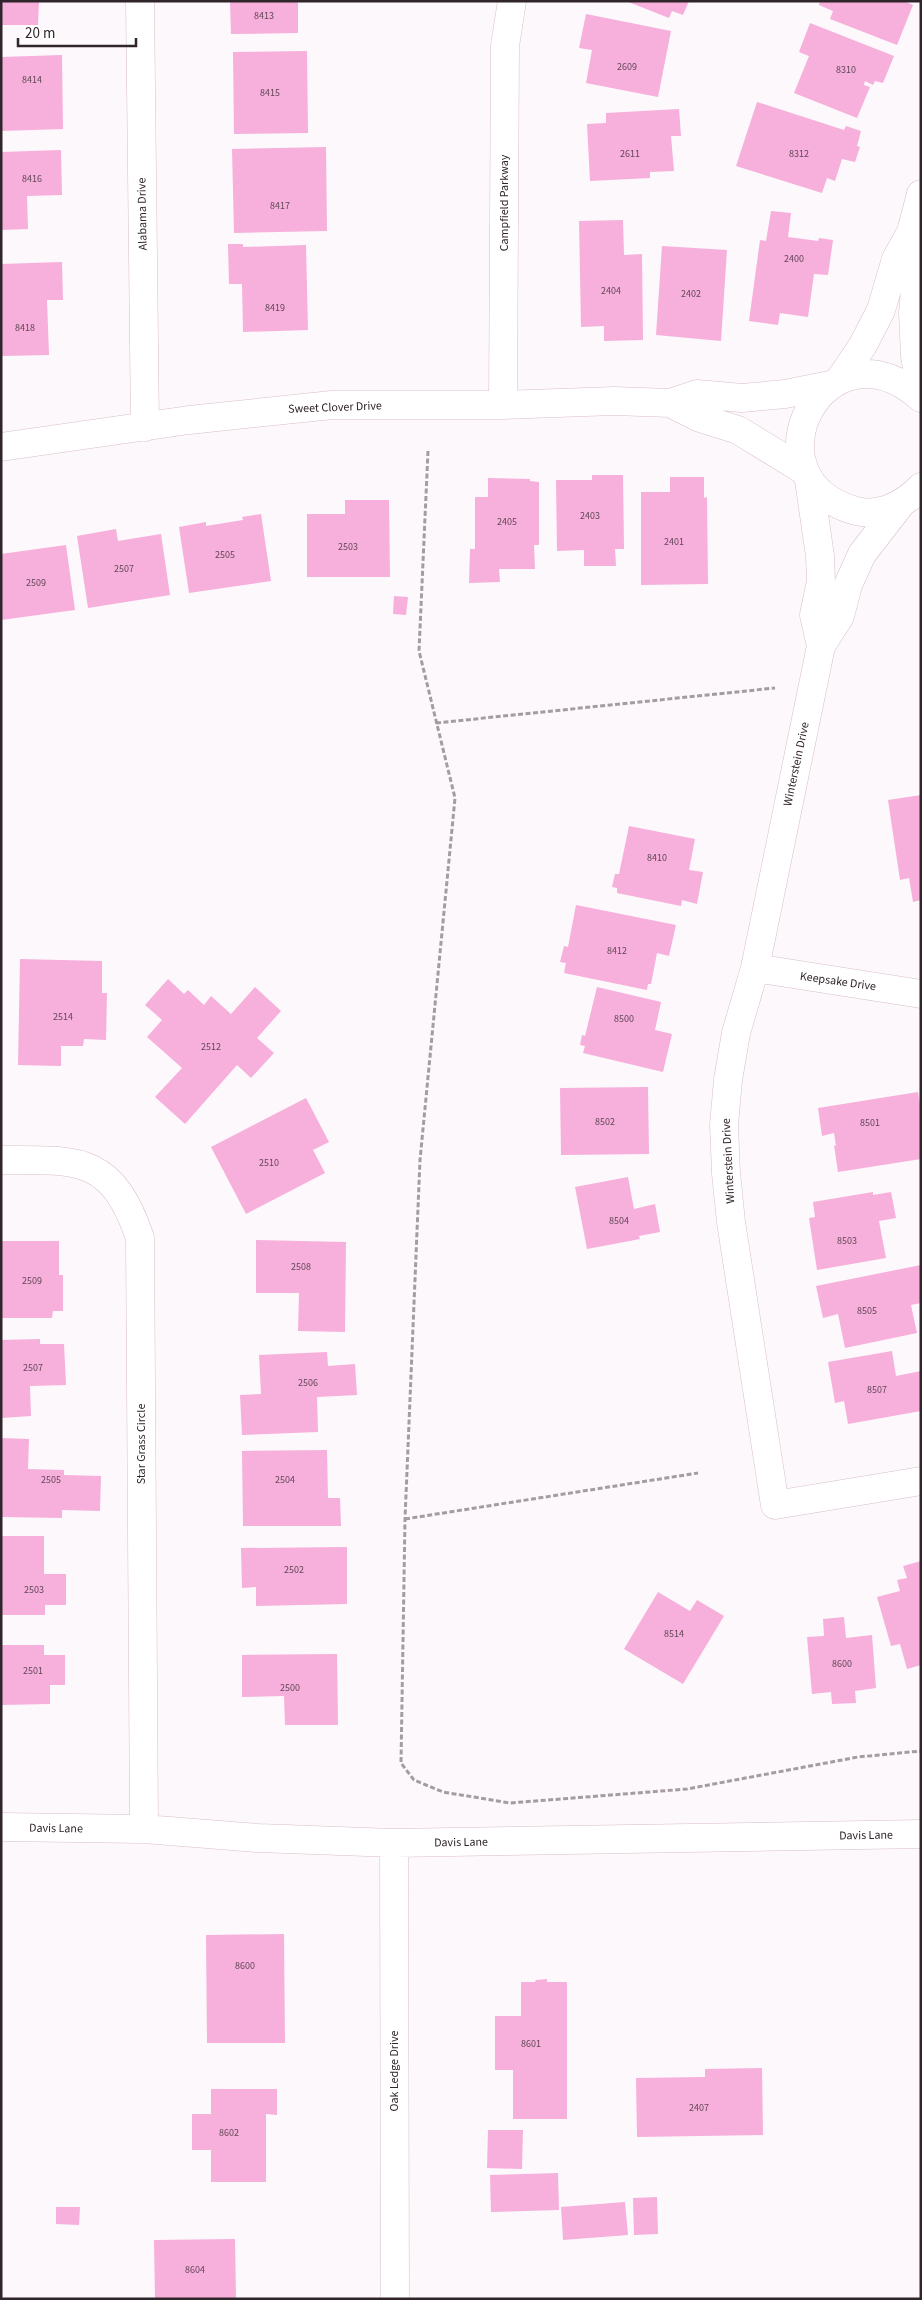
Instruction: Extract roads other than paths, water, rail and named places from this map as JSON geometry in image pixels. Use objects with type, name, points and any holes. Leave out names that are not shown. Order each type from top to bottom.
[{"type":"street","name":"Alabama Drive","points":[[140,1],[145,427]]},
{"type":"street","name":"Campfield Parkway","points":[[503,405],[505,46],[512,1]]},
{"type":"street","points":[[835,382],[863,345],[881,310],[896,259],[911,232],[921,194]]},
{"type":"street","points":[[911,232],[917,268],[913,313],[915,356],[921,392]]},
{"type":"street","name":"Sweet Clover Drive","points":[[1,447],[258,412],[332,405],[503,405],[614,401],[670,403],[697,394],[742,398],[785,394],[862,374],[884,376],[905,384],[921,398]]},
{"type":"street","name":"Winterstein Drive","points":[[821,646],[814,615],[821,581],[820,556],[807,475],[799,447],[802,424],[813,402],[835,382]]},
{"type":"street","name":"Sweet Clover Drive","points":[[670,403],[700,418],[738,430],[807,475],[823,495],[840,506],[853,510],[880,511],[913,496]]},
{"type":"street","name":"Winterstein Drive","points":[[913,496],[862,554],[848,585],[840,616],[821,646],[755,968],[736,1033],[728,1080],[724,1125],[725,1164],[732,1222],[775,1505],[921,1481]]},
{"type":"street","name":"Keepsake Drive","points":[[755,968],[921,994]]},
{"type":"street","name":"Star Grass Circle","points":[[1,1160],[61,1160],[94,1169],[117,1188],[131,1211],[140,1238],[144,1829]]},
{"type":"street","name":"Davis Lane","points":[[1,1827],[144,1829],[258,1838],[394,1843],[921,1834]]},
{"type":"street","name":"Oak Ledge Drive","points":[[394,1843],[395,2299]]}]
